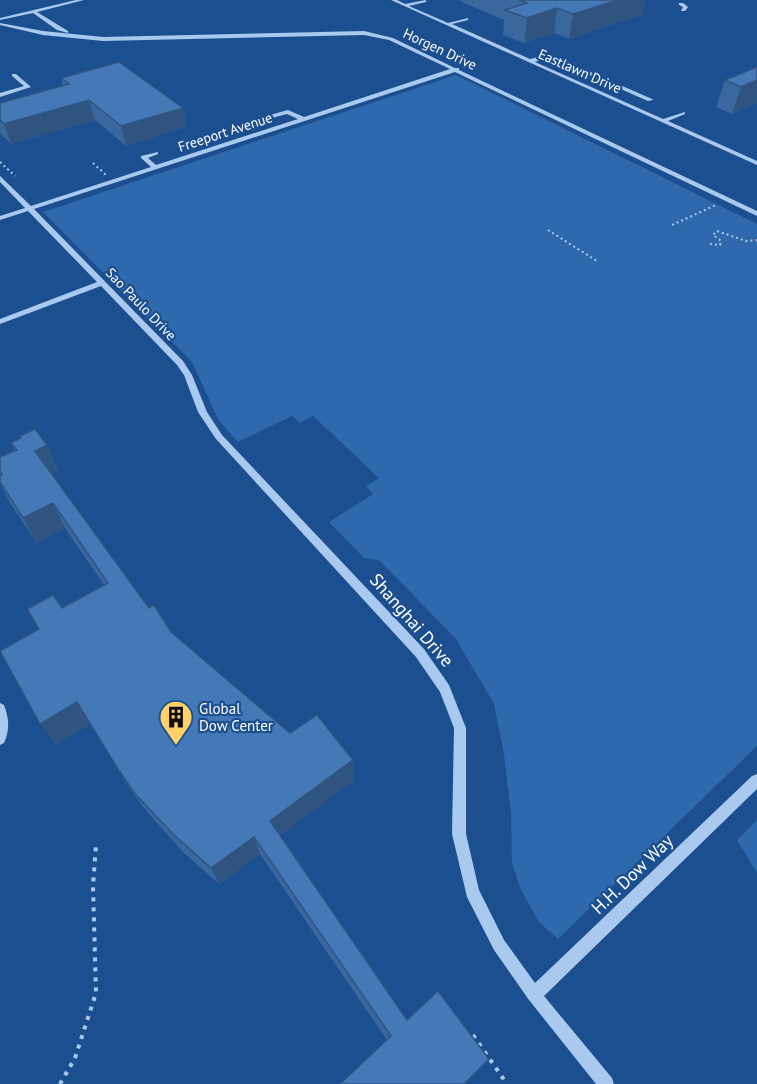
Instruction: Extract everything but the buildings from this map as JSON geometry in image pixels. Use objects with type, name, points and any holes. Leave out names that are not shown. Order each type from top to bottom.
[{"type":"street","points":[[0,19],[82,0]]},
{"type":"street","name":"Eastlawn Drive","points":[[393,0],[757,164]]},
{"type":"street","points":[[405,5],[424,1]]},
{"type":"street","points":[[681,4],[686,7],[683,10]]},
{"type":"street","points":[[33,11],[59,29],[84,38]]},
{"type":"street","points":[[448,24],[466,19]]},
{"type":"street","points":[[0,24],[84,38]]},
{"type":"street","name":"Horgen Drive","points":[[84,38],[364,33],[391,39],[757,214]]},
{"type":"street","points":[[531,61],[549,55]]},
{"type":"street","points":[[568,64],[650,100]]},
{"type":"street","name":"Freeport Avenue","points":[[0,218],[457,69]]},
{"type":"street","points":[[0,95],[31,89],[14,75]]},
{"type":"street","points":[[585,86],[603,79]]},
{"type":"street","points":[[593,90],[612,83]]},
{"type":"street","points":[[268,117],[288,112],[304,119]]},
{"type":"street","points":[[663,122],[683,113]]},
{"type":"street","points":[[155,167],[143,157],[156,153]]},
{"type":"street","name":"Sao Paulo Drive","points":[[0,178],[180,363],[188,375],[210,424],[243,464]]},
{"type":"street","points":[[0,322],[102,283]]},
{"type":"street","name":"Shanghai Drive","points":[[243,464],[420,653],[445,689],[460,728],[459,834],[472,892],[499,945],[534,995],[606,1084]]},
{"type":"street","points":[[0,709],[3,727],[0,739]]},
{"type":"street","name":"H.H. Dow Way","points":[[534,995],[757,780]]},
{"type":"path","points":[[672,225],[717,204]]},
{"type":"path","points":[[548,230],[597,261]]},
{"type":"path","points":[[710,244],[720,245],[721,241],[713,235],[717,231],[727,232],[740,240],[757,240]]},
{"type":"path","points":[[60,1084],[75,1058],[96,993],[93,886],[96,845]]},
{"type":"path","points":[[473,1035],[507,1084]]},
{"type":"shaded area","points":[[456,75],[757,224],[757,746],[558,939],[539,922],[521,890],[512,863],[511,814],[504,754],[494,704],[456,639],[379,560],[364,558],[329,522],[373,494],[366,486],[379,478],[313,416],[300,423],[292,416],[238,442],[218,419],[192,362],[43,212]]},
{"type":"shaded area","points":[[757,820],[757,873],[737,840]]},
{"type":"place","name":"Global Dow Center","points":[[176,746]]}]
